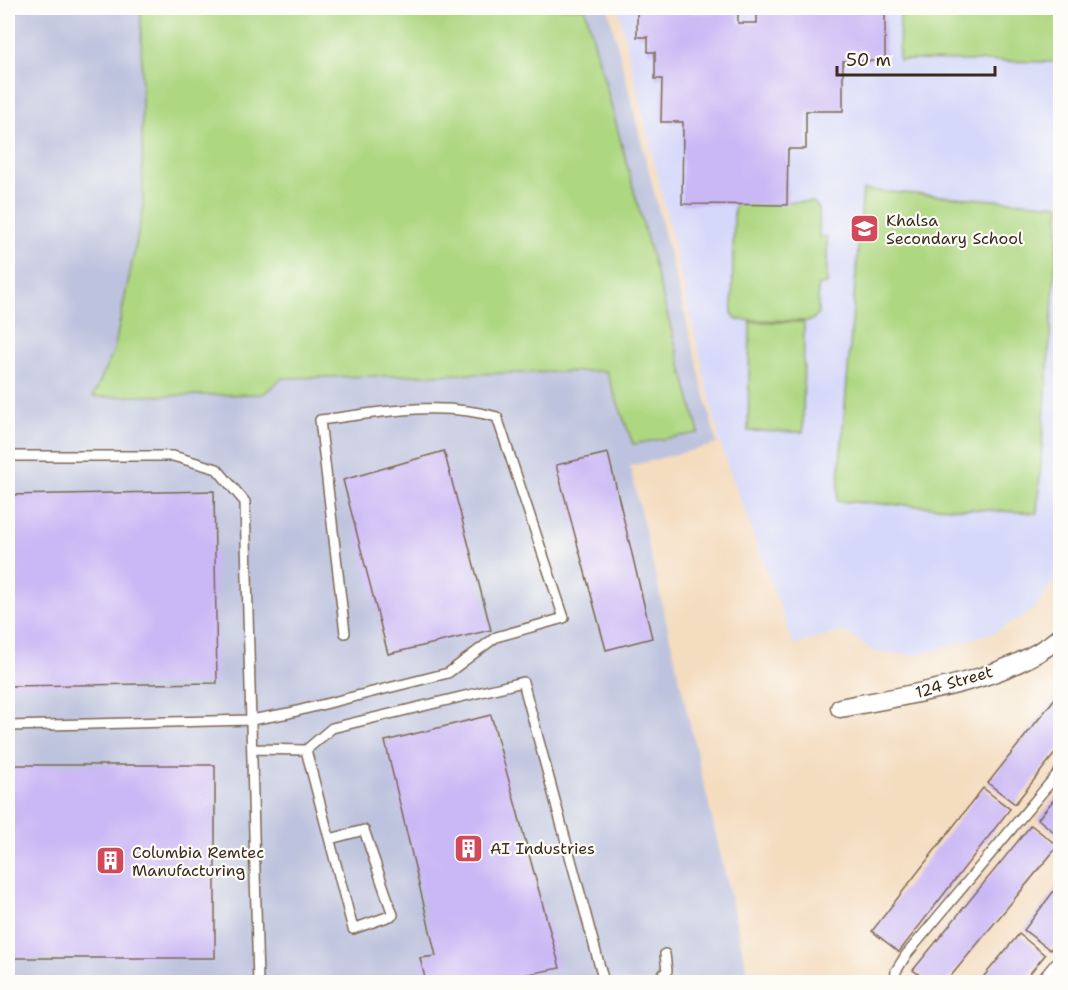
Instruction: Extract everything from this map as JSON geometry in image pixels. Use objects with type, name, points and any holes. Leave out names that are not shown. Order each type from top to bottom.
[{"type":"street","name":"124 Street","points":[[840,708],[925,692],[989,673],[1019,662],[1060,637]]},
{"type":"lane","points":[[8,726],[252,720],[289,714],[448,673],[496,636],[564,618],[497,417],[471,410],[432,408],[320,420],[345,633]]},
{"type":"lane","points":[[8,456],[173,456],[217,469],[245,502],[258,982]]},
{"type":"lane","points":[[252,749],[306,750],[332,728],[523,682],[604,982]]},
{"type":"lane","points":[[306,750],[353,929],[393,915],[364,830],[330,839]]},
{"type":"lane","points":[[896,982],[896,971],[906,955],[1060,771]]},
{"type":"lane","points":[[654,982],[667,971],[665,954]]},
{"type":"lane","points":[[1040,982],[1060,958]]},
{"type":"shaded area","points":[[8,8],[608,8],[717,444],[630,466],[750,982],[8,982]]},
{"type":"shaded area","name":"Khalsa Secondary School","points":[[618,8],[1060,8],[1060,574],[1032,611],[995,632],[918,655],[875,652],[844,631],[794,645],[722,450]]},
{"type":"green space","points":[[141,8],[585,8],[699,433],[633,444],[606,371],[282,378],[263,394],[93,397],[114,350],[143,210]]},
{"type":"green space","points":[[900,8],[1060,8],[1060,62],[899,60]]},
{"type":"green space","points":[[863,190],[1060,205],[1037,513],[837,501]]},
{"type":"green space","points":[[737,202],[814,202],[819,209],[819,237],[827,237],[827,284],[818,285],[818,314],[811,321],[737,320],[732,313],[734,208]]},
{"type":"green space","points":[[750,322],[804,322],[803,432],[748,431]]},
{"type":"building","points":[[637,8],[690,8],[690,13],[738,13],[738,23],[757,23],[757,9],[885,8],[885,61],[843,61],[843,111],[806,111],[806,149],[788,149],[787,205],[682,204],[683,122],[661,122],[662,79],[655,79],[655,52],[648,52],[648,37],[637,37]]},
{"type":"building","points":[[444,451],[491,630],[388,654],[343,480]]},
{"type":"building","points":[[608,453],[652,638],[606,650],[556,465]]},
{"type":"building","points":[[214,491],[217,683],[8,686],[8,495]]},
{"type":"building","points":[[1060,692],[1060,747],[1015,804],[988,783]]},
{"type":"building","name":"AI Industries","points":[[491,715],[560,968],[486,982],[426,982],[420,958],[436,956],[385,741]]},
{"type":"building","name":"Columbia Remtec Manufacturing","points":[[8,765],[215,765],[215,958],[8,958]]},
{"type":"building","points":[[983,788],[1010,809],[899,952],[872,931]]},
{"type":"building","points":[[1060,792],[1060,837],[1038,819]]},
{"type":"building","points":[[1031,825],[1058,846],[946,982],[929,982],[913,970]]},
{"type":"building","points":[[1060,883],[1060,936],[1050,950],[1024,930]]},
{"type":"building","points":[[1019,934],[1045,955],[1023,982],[979,982]]},
{"type":"place","name":"Khalsa Secondary School","points":[[865,229]]},
{"type":"place","name":"AI Industries","points":[[469,848]]},
{"type":"place","name":"Columbia Remtec Manufacturing","points":[[111,861]]}]
